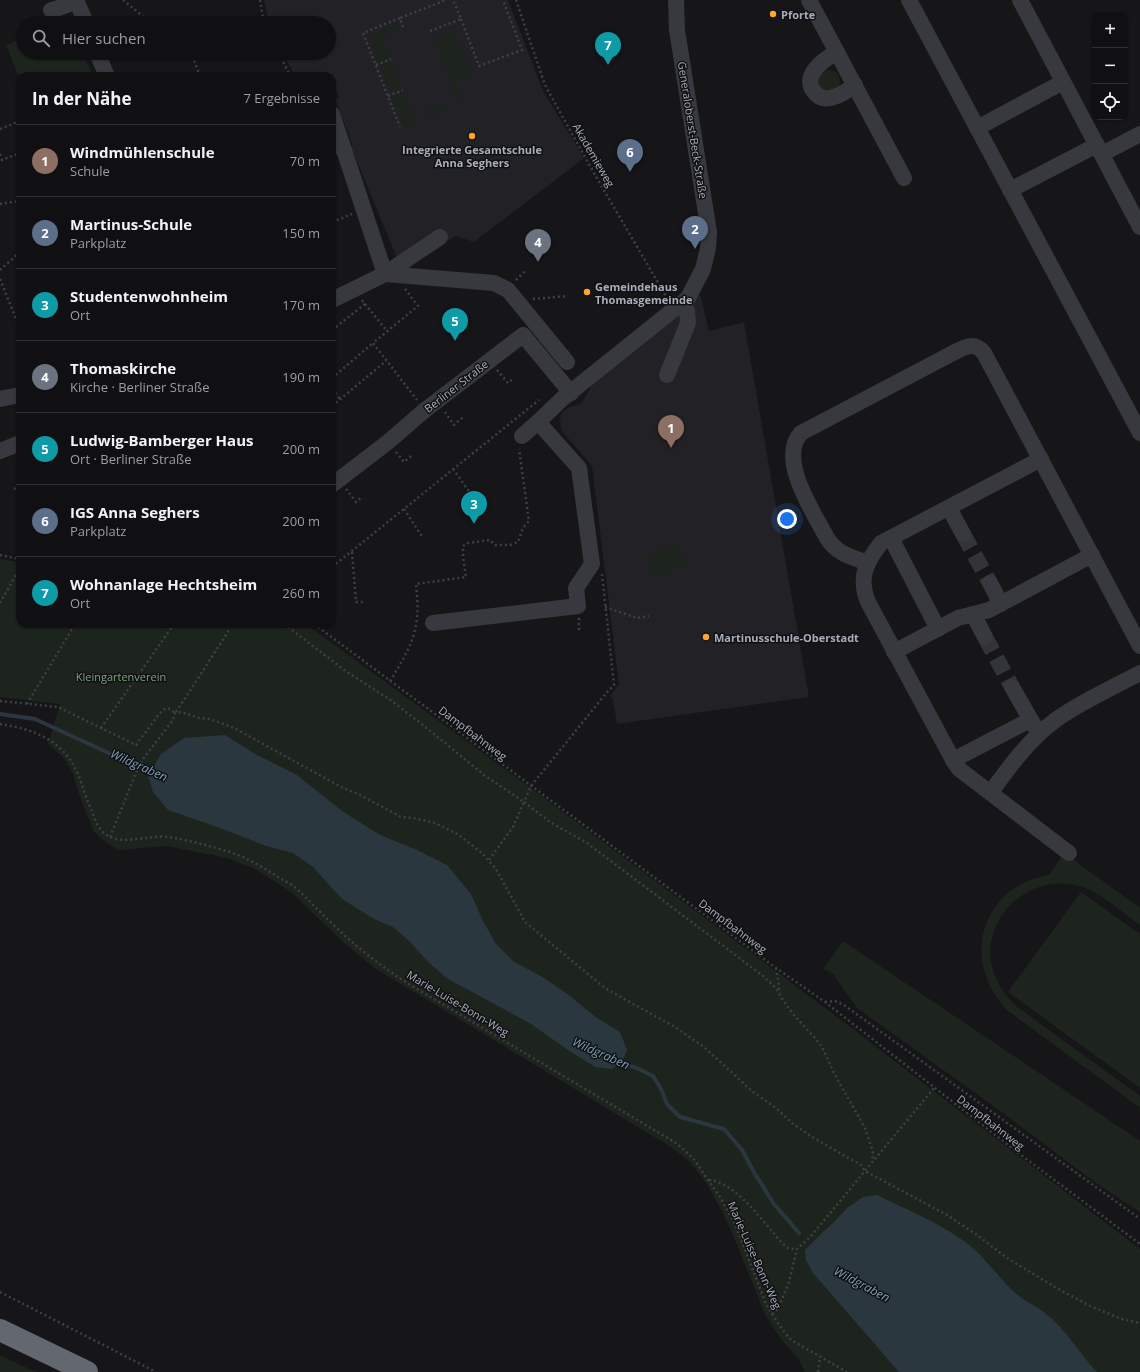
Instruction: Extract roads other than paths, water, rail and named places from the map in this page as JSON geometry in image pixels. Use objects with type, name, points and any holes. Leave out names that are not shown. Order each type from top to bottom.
[{"type":"highway","points":[[0,1330],[87,1372]]},
{"type":"highway","points":[[0,1347],[51,1372]]},
{"type":"street","points":[[51,10],[76,0],[83,16]]},
{"type":"street","name":"Generaloberst-Beck-Straße","points":[[522,436],[672,303],[688,298],[703,269],[708,248],[709,232],[680,52],[677,30],[676,0]]},
{"type":"street","points":[[809,0],[904,178]]},
{"type":"street","points":[[909,0],[1140,433]]},
{"type":"street","points":[[1021,0],[1099,150],[1138,220]]},
{"type":"street","points":[[837,52],[818,66],[812,75],[810,81],[811,87],[819,96],[832,98],[855,85]]},
{"type":"street","points":[[100,60],[105,72]]},
{"type":"street","points":[[977,128],[1063,82]]},
{"type":"street","points":[[1010,190],[1099,150],[1140,134]]},
{"type":"street","points":[[337,145],[364,209],[385,274]]},
{"type":"street","points":[[336,298],[385,274],[440,237]]},
{"type":"street","points":[[385,274],[494,283],[508,290],[567,362]]},
{"type":"street","points":[[667,374],[688,323],[686,311],[672,303]]},
{"type":"street","name":"Berliner Straße","points":[[336,482],[489,360],[523,335],[571,393]]},
{"type":"street","points":[[868,563],[846,556],[831,545],[799,485],[793,455],[796,439],[801,433],[953,353],[967,346],[974,346],[980,348],[984,353],[1140,646]]},
{"type":"street","points":[[0,399],[16,396]]},
{"type":"street","points":[[433,623],[578,606],[576,588],[592,564],[579,468],[538,422]]},
{"type":"street","points":[[0,451],[16,445]]},
{"type":"street","points":[[1041,459],[882,544],[868,563],[864,572],[863,582],[864,594],[952,760],[959,769],[1069,853]]},
{"type":"street","points":[[949,508],[963,534]]},
{"type":"street","points":[[891,538],[938,629]]},
{"type":"street","points":[[894,652],[958,618],[989,610],[1092,555]]},
{"type":"street","points":[[990,583],[1001,604]]},
{"type":"street","points":[[973,614],[985,637]]},
{"type":"street","points":[[991,792],[1014,760],[1039,734],[1056,720],[1072,709],[1140,673]]},
{"type":"street","points":[[1012,687],[1039,734]]},
{"type":"street","points":[[952,760],[1030,720]]},
{"type":"water","points":[[225,735],[257,755],[297,775],[342,811],[380,835],[417,850],[447,865],[471,894],[483,921],[496,944],[514,962],[541,976],[566,993],[597,1018],[620,1032],[627,1050],[622,1063],[611,1069],[595,1067],[531,1024],[448,979],[429,963],[411,943],[393,927],[374,919],[342,899],[313,867],[293,853],[266,846],[168,810],[153,792],[148,776],[161,754],[184,738]]},
{"type":"water","points":[[877,1195],[941,1226],[968,1244],[1016,1294],[1052,1319],[1097,1372],[899,1372],[813,1273],[806,1260],[805,1250],[847,1208],[863,1197]]},
{"type":"waterway","name":"Wildgraben","points":[[0,714],[35,719],[156,774]]},
{"type":"waterway","name":"Wildgraben","points":[[617,1062],[637,1068],[653,1076],[661,1089],[667,1104],[680,1117],[724,1129],[742,1150],[774,1204],[799,1233]]},
{"type":"tunnel","points":[[963,534],[990,583]]},
{"type":"tunnel","points":[[985,637],[1012,687]]},
{"type":"place","name":"Pforte","points":[[773,14]]},
{"type":"place","name":"Wohnanlage Hechtsheim","points":[[608,65]]},
{"type":"place","name":"Integrierte Gesamtschule Anna Seghers","points":[[472,136]]},
{"type":"place","name":"IGS Anna Seghers","points":[[630,172]]},
{"type":"place","name":"Martinus-Schule","points":[[695,249]]},
{"type":"place","name":"Thomaskirche","points":[[538,262]]},
{"type":"place","name":"Gemeindehaus Thomasgemeinde","points":[[587,292]]},
{"type":"place","name":"Ludwig-Bamberger Haus","points":[[455,341]]},
{"type":"place","name":"Windmühlenschule","points":[[671,448]]},
{"type":"place","name":"Studentenwohnheim","points":[[474,524]]},
{"type":"place","name":"Martinusschule-Oberstadt","points":[[706,637]]},
{"type":"park label","name":"Kleingartenverein","points":[[121,676]]}]
